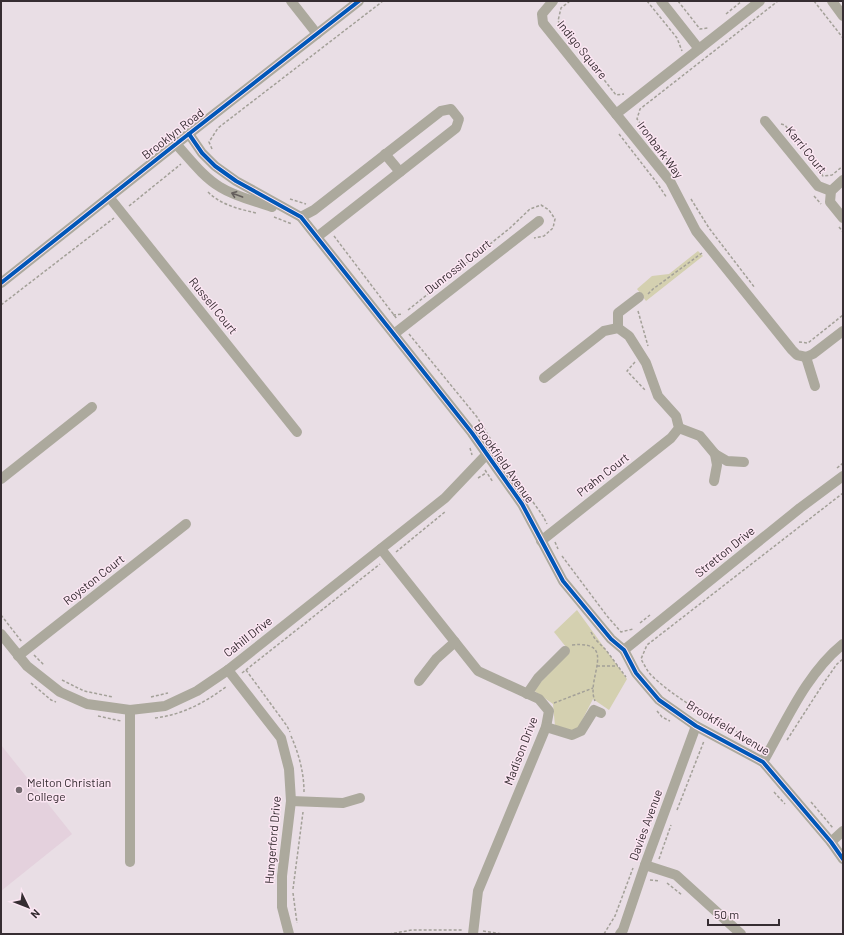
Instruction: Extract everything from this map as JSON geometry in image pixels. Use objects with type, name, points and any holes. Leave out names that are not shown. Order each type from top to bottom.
[{"type":"street","points":[[291,1],[317,34]]},
{"type":"street","name":"Brooklyn Road","points":[[1,283],[188,134],[359,1]]},
{"type":"street","name":"Indigo Square","points":[[553,1],[542,14],[543,22],[616,114]]},
{"type":"street","points":[[661,1],[699,49]]},
{"type":"street","points":[[616,114],[760,1]]},
{"type":"street","points":[[832,1],[843,16]]},
{"type":"street","points":[[176,144],[187,162],[220,187],[299,222],[441,110],[450,109],[458,119],[456,128],[317,237]]},
{"type":"street","name":"Ironbark Way","points":[[616,114],[670,181],[696,231],[792,350],[797,355],[806,357]]},
{"type":"street","name":"Karri Court","points":[[765,121],[818,186],[831,191]]},
{"type":"street","name":"Brookfield Avenue","points":[[188,134],[215,166],[299,222],[317,237],[472,433],[486,455],[522,504],[540,541],[563,581],[611,638],[624,650],[636,673],[659,700],[696,726],[764,762],[831,842],[843,859]]},
{"type":"street","points":[[385,154],[400,172]]},
{"type":"street","points":[[207,178],[215,166]]},
{"type":"street","points":[[843,180],[831,191],[830,202],[843,218]]},
{"type":"street","name":"Russell Court","points":[[109,197],[297,432]]},
{"type":"street","name":"Dunrossil Court","points":[[394,334],[539,221]]},
{"type":"street","points":[[618,328],[618,313],[641,299]]},
{"type":"street","points":[[544,378],[604,331],[618,328],[629,336],[642,356],[658,396],[676,416],[679,428],[700,436],[715,454],[728,460],[744,462]]},
{"type":"street","points":[[815,386],[806,357],[813,354],[843,331]]},
{"type":"street","points":[[1,479],[92,407]]},
{"type":"street","name":"Prahn Court","points":[[540,541],[672,438],[679,428]]},
{"type":"street","points":[[714,482],[717,465],[715,454]]},
{"type":"street","name":"Cahill Drive","points":[[1,634],[27,666],[60,692],[87,704],[130,715],[165,706],[197,691],[228,670],[445,498],[486,455]]},
{"type":"street","name":"Stretton Drive","points":[[624,650],[800,508],[839,472]]},
{"type":"street","name":"Royston Court","points":[[18,656],[186,524]]},
{"type":"street","name":"Madison Drive","points":[[381,549],[478,671],[539,699],[549,711],[546,727],[478,891],[473,932]]},
{"type":"street","points":[[419,681],[436,659],[455,642]]},
{"type":"street","points":[[764,762],[801,695],[817,671],[843,644]]},
{"type":"street","points":[[527,694],[538,678],[565,651]]},
{"type":"street","name":"Hungerford Drive","points":[[228,670],[234,683],[281,738],[289,768],[291,801],[282,876],[282,907],[289,934]]},
{"type":"street","points":[[546,727],[572,736],[582,731],[594,710],[601,713]]},
{"type":"street","points":[[130,715],[130,862]]},
{"type":"street","name":"Davies Avenue","points":[[620,934],[623,930],[696,726]]},
{"type":"street","points":[[291,801],[343,803],[360,798]]},
{"type":"street","points":[[831,842],[841,833]]},
{"type":"street","points":[[645,865],[676,875],[741,934]]},
{"type":"path","points":[[200,149],[209,142],[218,128],[383,1]]},
{"type":"path","points":[[570,1],[561,8],[558,21],[616,96],[627,94]]},
{"type":"path","points":[[647,1],[677,38],[682,51]]},
{"type":"path","points":[[678,1],[700,28],[709,28]]},
{"type":"path","points":[[725,15],[742,1]]},
{"type":"path","points":[[677,174],[637,119],[640,109],[778,1]]},
{"type":"path","points":[[814,1],[843,38]]},
{"type":"path","points":[[209,142],[213,152]]},
{"type":"path","points":[[1,305],[60,258],[122,212],[180,165],[187,162]]},
{"type":"path","points":[[180,165],[187,162]]},
{"type":"path","points":[[207,191],[230,207],[258,213]]},
{"type":"path","points":[[284,196],[310,205],[314,210]]},
{"type":"path","points":[[690,197],[709,228],[755,288]]},
{"type":"path","points":[[271,217],[299,222]]},
{"type":"path","points":[[328,229],[403,326],[477,417],[504,461]]},
{"type":"path","points":[[646,392],[627,371],[648,348],[641,299],[704,252]]},
{"type":"path","points":[[797,342],[808,343],[843,315]]},
{"type":"path","points":[[467,443],[473,454],[468,460]]},
{"type":"path","points":[[839,472],[843,463]]},
{"type":"path","points":[[477,479],[486,473]]},
{"type":"path","points":[[769,752],[672,692],[650,674],[641,659],[647,645],[843,493]]},
{"type":"path","points":[[530,498],[546,522],[560,554],[606,616],[621,632],[632,630],[650,615]]},
{"type":"path","points":[[151,718],[166,717],[190,709],[216,694],[227,685],[234,683],[450,507]]},
{"type":"path","points":[[546,522],[552,521]]},
{"type":"path","points":[[1,615],[37,660],[48,670]]},
{"type":"path","points":[[565,651],[570,646],[579,644],[590,646],[595,649],[598,657],[593,695],[601,713]]},
{"type":"path","points":[[785,744],[825,681],[843,659]]},
{"type":"path","points":[[597,666],[618,666]]},
{"type":"path","points":[[59,679],[84,691],[119,698]]},
{"type":"path","points":[[29,681],[51,700],[58,703]]},
{"type":"path","points":[[545,706],[593,688]]},
{"type":"path","points":[[147,698],[170,693]]},
{"type":"path","points":[[95,716],[118,721],[130,715]]},
{"type":"path","points":[[674,816],[705,739]]},
{"type":"path","points":[[811,802],[841,833]]},
{"type":"path","points":[[672,823],[650,880],[665,881],[687,899]]},
{"type":"path","points":[[389,934],[412,930],[492,932],[503,934]]},
{"type":"shaded area","points":[[698,251],[703,256],[646,301],[637,289],[652,276],[669,274]]},
{"type":"shaded area","points":[[577,610],[627,679],[609,710],[593,699],[576,732],[555,726],[553,704],[533,690],[570,652],[554,632]]},
{"type":"shaded area","name":"Melton Christian College","points":[[1,745],[72,834],[1,891]]},
{"type":"cycle path","points":[[1,283],[359,1]]},
{"type":"cycle path","points":[[189,134],[202,153],[215,166],[236,181],[301,217],[472,433],[522,504],[563,581],[611,639],[624,650],[636,673],[659,700],[696,726],[763,762],[831,842],[843,859]]},
{"type":"place","name":"Melton Christian College","points":[[19,790]]}]
